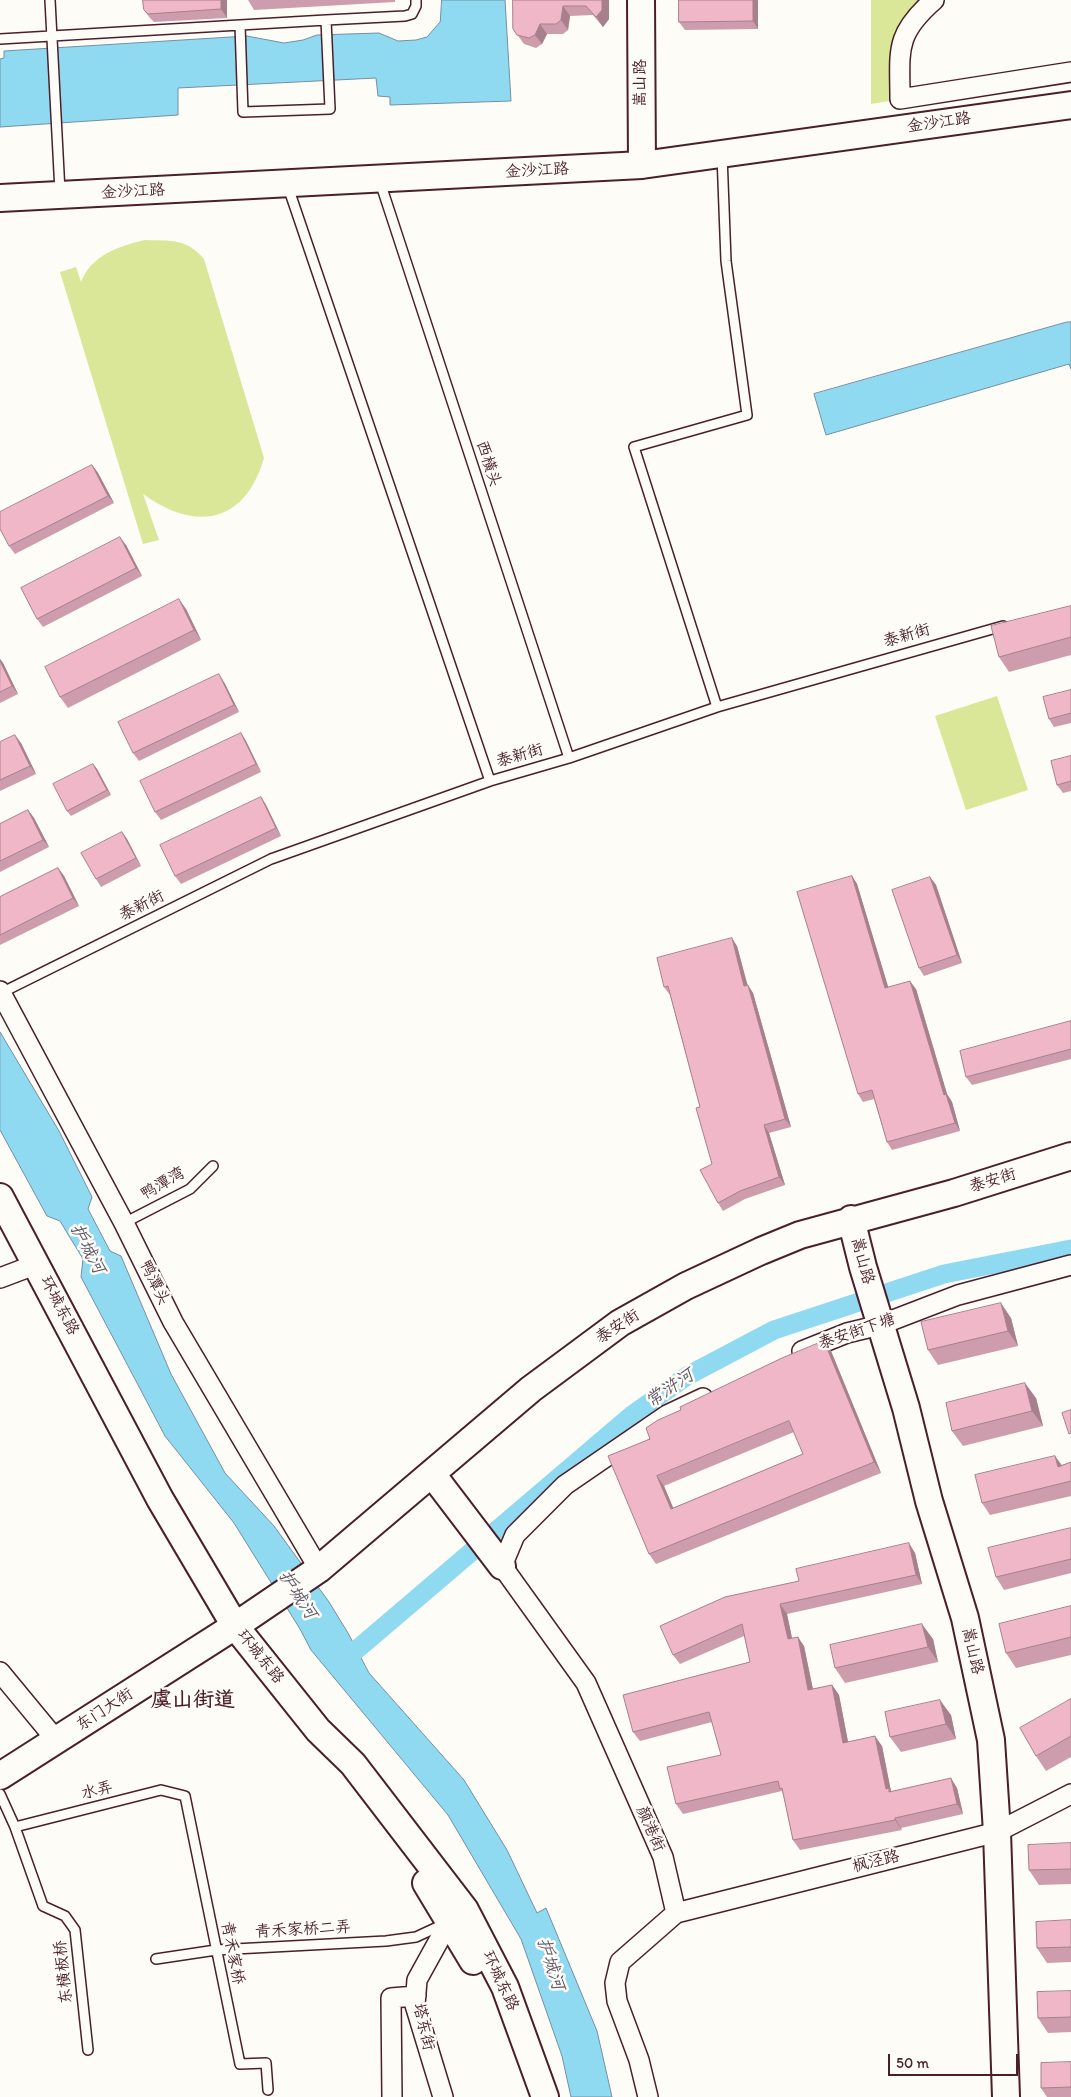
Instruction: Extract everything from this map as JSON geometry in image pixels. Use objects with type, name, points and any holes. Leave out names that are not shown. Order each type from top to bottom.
[{"type":"street","name":"嵩山路","points":[[641,0],[642,165]]},
{"type":"street","points":[[934,0],[913,22],[900,46],[900,99],[1071,72]]},
{"type":"street","name":"金沙江路","points":[[0,198],[642,165],[1071,105]]},
{"type":"street","name":"鸭潭头","points":[[1,992],[124,1223],[173,1322],[319,1569]]},
{"type":"street","name":"泰安街","points":[[228,1630],[319,1569],[531,1389],[620,1323],[686,1286],[761,1250],[800,1234],[954,1193],[1071,1156]]},
{"type":"street","name":"环城东路","points":[[0,1197],[20,1270]]},
{"type":"street","name":"嵩山路","points":[[851,1220],[964,1618],[980,1683],[991,1740],[998,1832],[1006,2097]]},
{"type":"street","name":"环城东路","points":[[0,1225],[20,1270],[160,1529],[228,1630],[237,1658],[311,1741],[420,1875],[457,1916],[505,1987],[545,2097]]},
{"type":"street","name":"泰安街下塘","points":[[786,1358],[847,1333],[880,1325],[958,1295],[1071,1265]]},
{"type":"street","points":[[502,1566],[515,1535],[565,1486],[667,1415],[718,1391]]},
{"type":"street","points":[[432,1474],[502,1566]]},
{"type":"street","name":"颜港街","points":[[502,1566],[586,1683],[663,1857],[676,1913]]},
{"type":"street","name":"东门大街","points":[[0,1776],[228,1630]]},
{"type":"street","points":[[0,1672],[57,1741]]},
{"type":"street","name":"枫泾路","points":[[676,1913],[998,1832],[1071,1794]]},
{"type":"street","points":[[648,2097],[639,2060],[617,2001],[616,1982],[620,1962],[676,1913]]},
{"type":"street","name":"环城东路","points":[[457,1916],[495,1996],[532,2097]]},
{"type":"street","name":"塔东街","points":[[443,2097],[415,2004],[417,1980],[457,1916]]},
{"type":"street","points":[[392,2097],[392,1998],[416,1996]]},
{"type":"lane","points":[[50,0],[60,195]]},
{"type":"lane","points":[[0,39],[405,16],[412,14],[416,6],[416,0]]},
{"type":"lane","points":[[240,25],[243,112],[330,109],[326,20]]},
{"type":"lane","points":[[717,707],[634,447],[747,415],[726,261],[722,153]]},
{"type":"lane","name":"西横头","points":[[380,179],[569,758]]},
{"type":"lane","points":[[287,184],[490,781]]},
{"type":"lane","name":"泰新街","points":[[1,992],[271,859],[490,781],[569,758],[717,707],[969,634],[1015,623]]},
{"type":"lane","name":"鸭潭湾","points":[[124,1223],[190,1189],[213,1166]]},
{"type":"lane","name":"水弄","points":[[16,1827],[161,1790],[186,1796]]},
{"type":"lane","name":"东横板桥","points":[[0,1794],[16,1827],[43,1906],[64,1916],[75,1930],[88,2050]]},
{"type":"lane","name":"青禾家桥","points":[[186,1796],[240,2064],[266,2063],[268,2090]]},
{"type":"lane","name":"青禾家桥二弄","points":[[156,1959],[216,1950],[386,1941],[416,1936],[457,1916]]},
{"type":"green space","points":[[871,0],[934,0],[913,22],[900,99],[871,104]]},
{"type":"green space","points":[[145,240],[178,242],[191,247],[204,259],[264,458],[255,480],[244,497],[231,508],[216,515],[199,517],[181,514],[162,506],[143,494],[159,540],[143,544],[60,272],[76,267],[81,282],[91,265],[99,259],[125,245]]},
{"type":"green space","points":[[997,696],[1028,790],[966,810],[935,716]]},
{"type":"water","points":[[442,0],[505,0],[511,101],[390,105],[390,97],[378,96],[376,78],[178,88],[178,115],[0,127],[0,59],[4,58],[4,51],[247,36],[284,43],[303,40],[317,35],[379,33],[398,41],[416,40],[427,37],[440,22]]},
{"type":"water","points":[[1071,322],[1071,369],[1069,364],[826,435],[814,394]]},
{"type":"water","name":"护城河","points":[[0,1032],[59,1131],[92,1197],[88,1209],[110,1251],[121,1256],[171,1374],[225,1473],[274,1526],[329,1602],[369,1673],[464,1780],[507,1850],[537,1913],[546,1908],[597,2031],[612,2097],[571,2097],[562,2056],[521,1939],[448,1815],[311,1650],[234,1523],[165,1436],[81,1277],[83,1259],[60,1221],[47,1216],[0,1130]]},
{"type":"building","points":[[143,0],[221,0],[221,9],[148,14],[144,10]]},
{"type":"building","points":[[513,0],[602,0],[602,10],[596,17],[586,6],[563,6],[561,20],[556,24],[540,24],[535,35],[529,38],[517,35],[513,29]]},
{"type":"building","points":[[679,0],[753,0],[753,21],[679,22]]},
{"type":"building","points":[[92,465],[108,496],[9,546],[0,529],[0,512]]},
{"type":"building","points":[[120,537],[136,568],[37,619],[21,588]]},
{"type":"building","points":[[179,599],[194,630],[60,697],[45,667]]},
{"type":"building","points":[[1071,606],[1071,637],[999,657],[991,626]]},
{"type":"building","points":[[0,661],[12,686],[0,692]]},
{"type":"building","points":[[219,674],[234,705],[133,753],[118,722]]},
{"type":"building","points":[[1071,690],[1071,713],[1049,719],[1043,697]]},
{"type":"building","points":[[241,733],[256,764],[155,812],[140,781]]},
{"type":"building","points":[[15,735],[30,766],[0,780],[0,742]]},
{"type":"building","points":[[1071,756],[1071,781],[1057,785],[1051,761]]},
{"type":"building","points":[[93,764],[107,790],[67,811],[53,784]]},
{"type":"building","points":[[261,797],[276,828],[175,876],[160,845]]},
{"type":"building","points":[[28,810],[43,840],[0,861],[0,824]]},
{"type":"building","points":[[122,832],[136,858],[96,879],[81,853]]},
{"type":"building","points":[[58,868],[73,898],[0,935],[0,897]]},
{"type":"building","points":[[852,876],[885,988],[910,981],[944,1095],[946,1094],[955,1123],[887,1142],[872,1090],[858,1094],[797,892]]},
{"type":"building","points":[[930,877],[957,955],[919,968],[892,890]]},
{"type":"building","points":[[732,938],[744,986],[748,985],[785,1119],[764,1125],[779,1177],[740,1191],[718,1203],[700,1170],[712,1164],[696,1108],[700,1107],[668,986],[664,987],[657,958]]},
{"type":"building","points":[[1071,1021],[1071,1049],[966,1077],[960,1051]]},
{"type":"building","points":[[1001,1303],[1008,1331],[928,1350],[921,1322]]},
{"type":"building","points":[[824,1341],[874,1462],[649,1554],[608,1456],[650,1439],[646,1428],[658,1420],[681,1410],[680,1407],[782,1358]],"holes":[[[789,1421],[803,1454],[671,1509],[657,1476]]]},
{"type":"building","points":[[1025,1383],[1032,1411],[952,1431],[946,1403]]},
{"type":"building","points":[[1071,1410],[1071,1433],[1069,1434],[1062,1413]]},
{"type":"building","points":[[1055,1456],[1058,1467],[1071,1462],[1071,1481],[982,1503],[975,1475]]},
{"type":"building","points":[[1071,1528],[1071,1559],[996,1577],[988,1548]]},
{"type":"building","points":[[909,1543],[916,1575],[780,1604],[788,1639],[798,1637],[808,1690],[832,1685],[843,1743],[875,1736],[886,1789],[889,1788],[889,1792],[951,1778],[957,1804],[895,1818],[895,1820],[793,1840],[782,1788],[780,1789],[778,1781],[676,1804],[667,1767],[721,1755],[709,1712],[633,1732],[623,1695],[750,1662],[742,1624],[673,1655],[660,1626],[725,1597],[799,1581],[796,1569]]},
{"type":"building","points":[[1071,1606],[1071,1637],[1006,1653],[999,1624]]},
{"type":"building","points":[[922,1624],[928,1647],[835,1668],[830,1645]]},
{"type":"building","points":[[1071,1699],[1071,1736],[1036,1756],[1020,1728]]},
{"type":"building","points":[[940,1700],[946,1724],[890,1737],[885,1712]]},
{"type":"building","points":[[1071,1843],[1071,1869],[1029,1870],[1028,1845]]},
{"type":"building","points":[[1071,1920],[1071,1947],[1037,1948],[1036,1922]]},
{"type":"building","points":[[1071,1991],[1071,2017],[1038,2018],[1037,1992]]},
{"type":"building","points":[[1071,2062],[1071,2087],[1041,2088],[1041,2063]]},
{"type":"waterway","name":"常浒河","points":[[341,1663],[632,1415],[687,1376],[774,1330],[944,1274],[1071,1249]]},
{"type":"district","name":"虞山街道","points":[[193,1701]]}]
